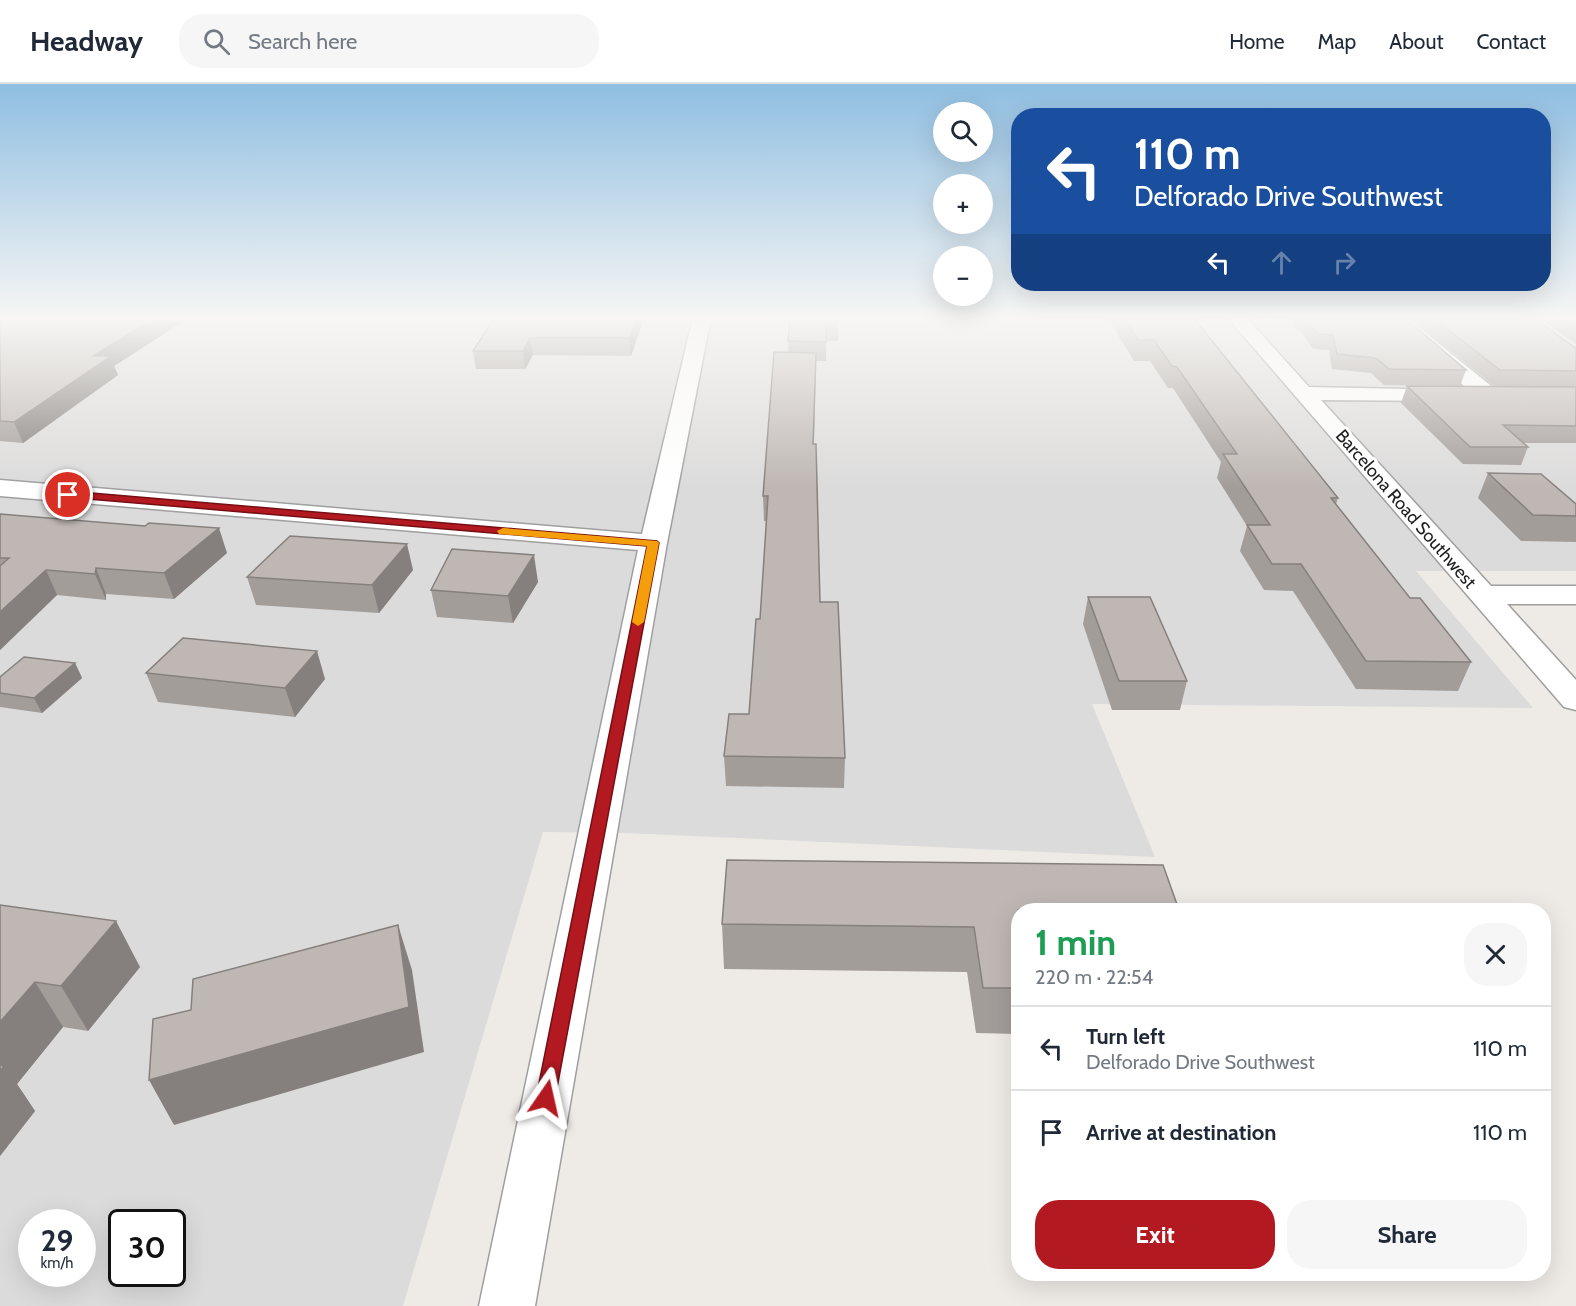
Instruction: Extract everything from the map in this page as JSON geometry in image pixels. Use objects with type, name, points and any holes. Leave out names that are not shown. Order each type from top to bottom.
[{"type":"street","points":[[507,1306],[653,543],[690,374]]},
{"type":"street","name":"Barcelona Road Southwest","points":[[1286,374],[1576,700]]},
{"type":"street","points":[[1463,374],[1488,395]]},
{"type":"street","points":[[1303,393],[1510,395]]},
{"type":"street","points":[[0,488],[653,543]]},
{"type":"street","points":[[1482,595],[1576,595]]},
{"type":"shaded area","points":[[0,374],[1576,374],[1576,571],[1416,571],[1533,708],[1092,704],[1155,857],[626,833],[543,832],[403,1306],[0,1306]]},
{"type":"building","points":[[0,374],[85,374],[14,422],[0,421]]},
{"type":"building","points":[[772,374],[815,374],[813,444],[816,444],[820,602],[838,602],[845,758],[724,756],[729,714],[749,714],[756,619],[760,619],[768,496],[763,496]]},
{"type":"building","points":[[1182,374],[1239,374],[1338,498],[1331,498],[1410,598],[1420,598],[1471,662],[1366,661],[1301,564],[1272,564],[1247,525],[1270,525],[1223,454],[1237,454]]},
{"type":"building","points":[[1407,386],[1576,387],[1576,426],[1503,425],[1528,447],[1470,447]]},
{"type":"building","points":[[1488,473],[1541,474],[1576,504],[1576,516],[1533,515]]},
{"type":"building","points":[[0,514],[145,526],[149,523],[219,528],[164,573],[96,568],[95,574],[46,570],[0,612],[0,566],[9,558],[0,558]]},
{"type":"building","points":[[290,536],[407,544],[372,585],[247,577]]},
{"type":"building","points":[[452,549],[534,555],[508,596],[431,590]]},
{"type":"building","points":[[1088,597],[1150,597],[1187,681],[1119,681]]},
{"type":"building","points":[[183,638],[317,651],[285,688],[146,673]]},
{"type":"building","points":[[24,657],[75,663],[34,698],[0,693],[0,677]]},
{"type":"building","points":[[727,860],[1163,865],[1177,903],[1011,903],[1011,988],[983,988],[974,927],[722,924]]},
{"type":"building","points":[[0,905],[116,921],[61,986],[35,982],[0,1022]]},
{"type":"building","points":[[398,925],[409,1007],[149,1080],[153,1019],[191,1010],[193,979]]},
{"type":"slow traffic","points":[[503,531],[653,543],[638,622]]},
{"type":"route","points":[[68,495],[653,543],[546,1098]]}]
